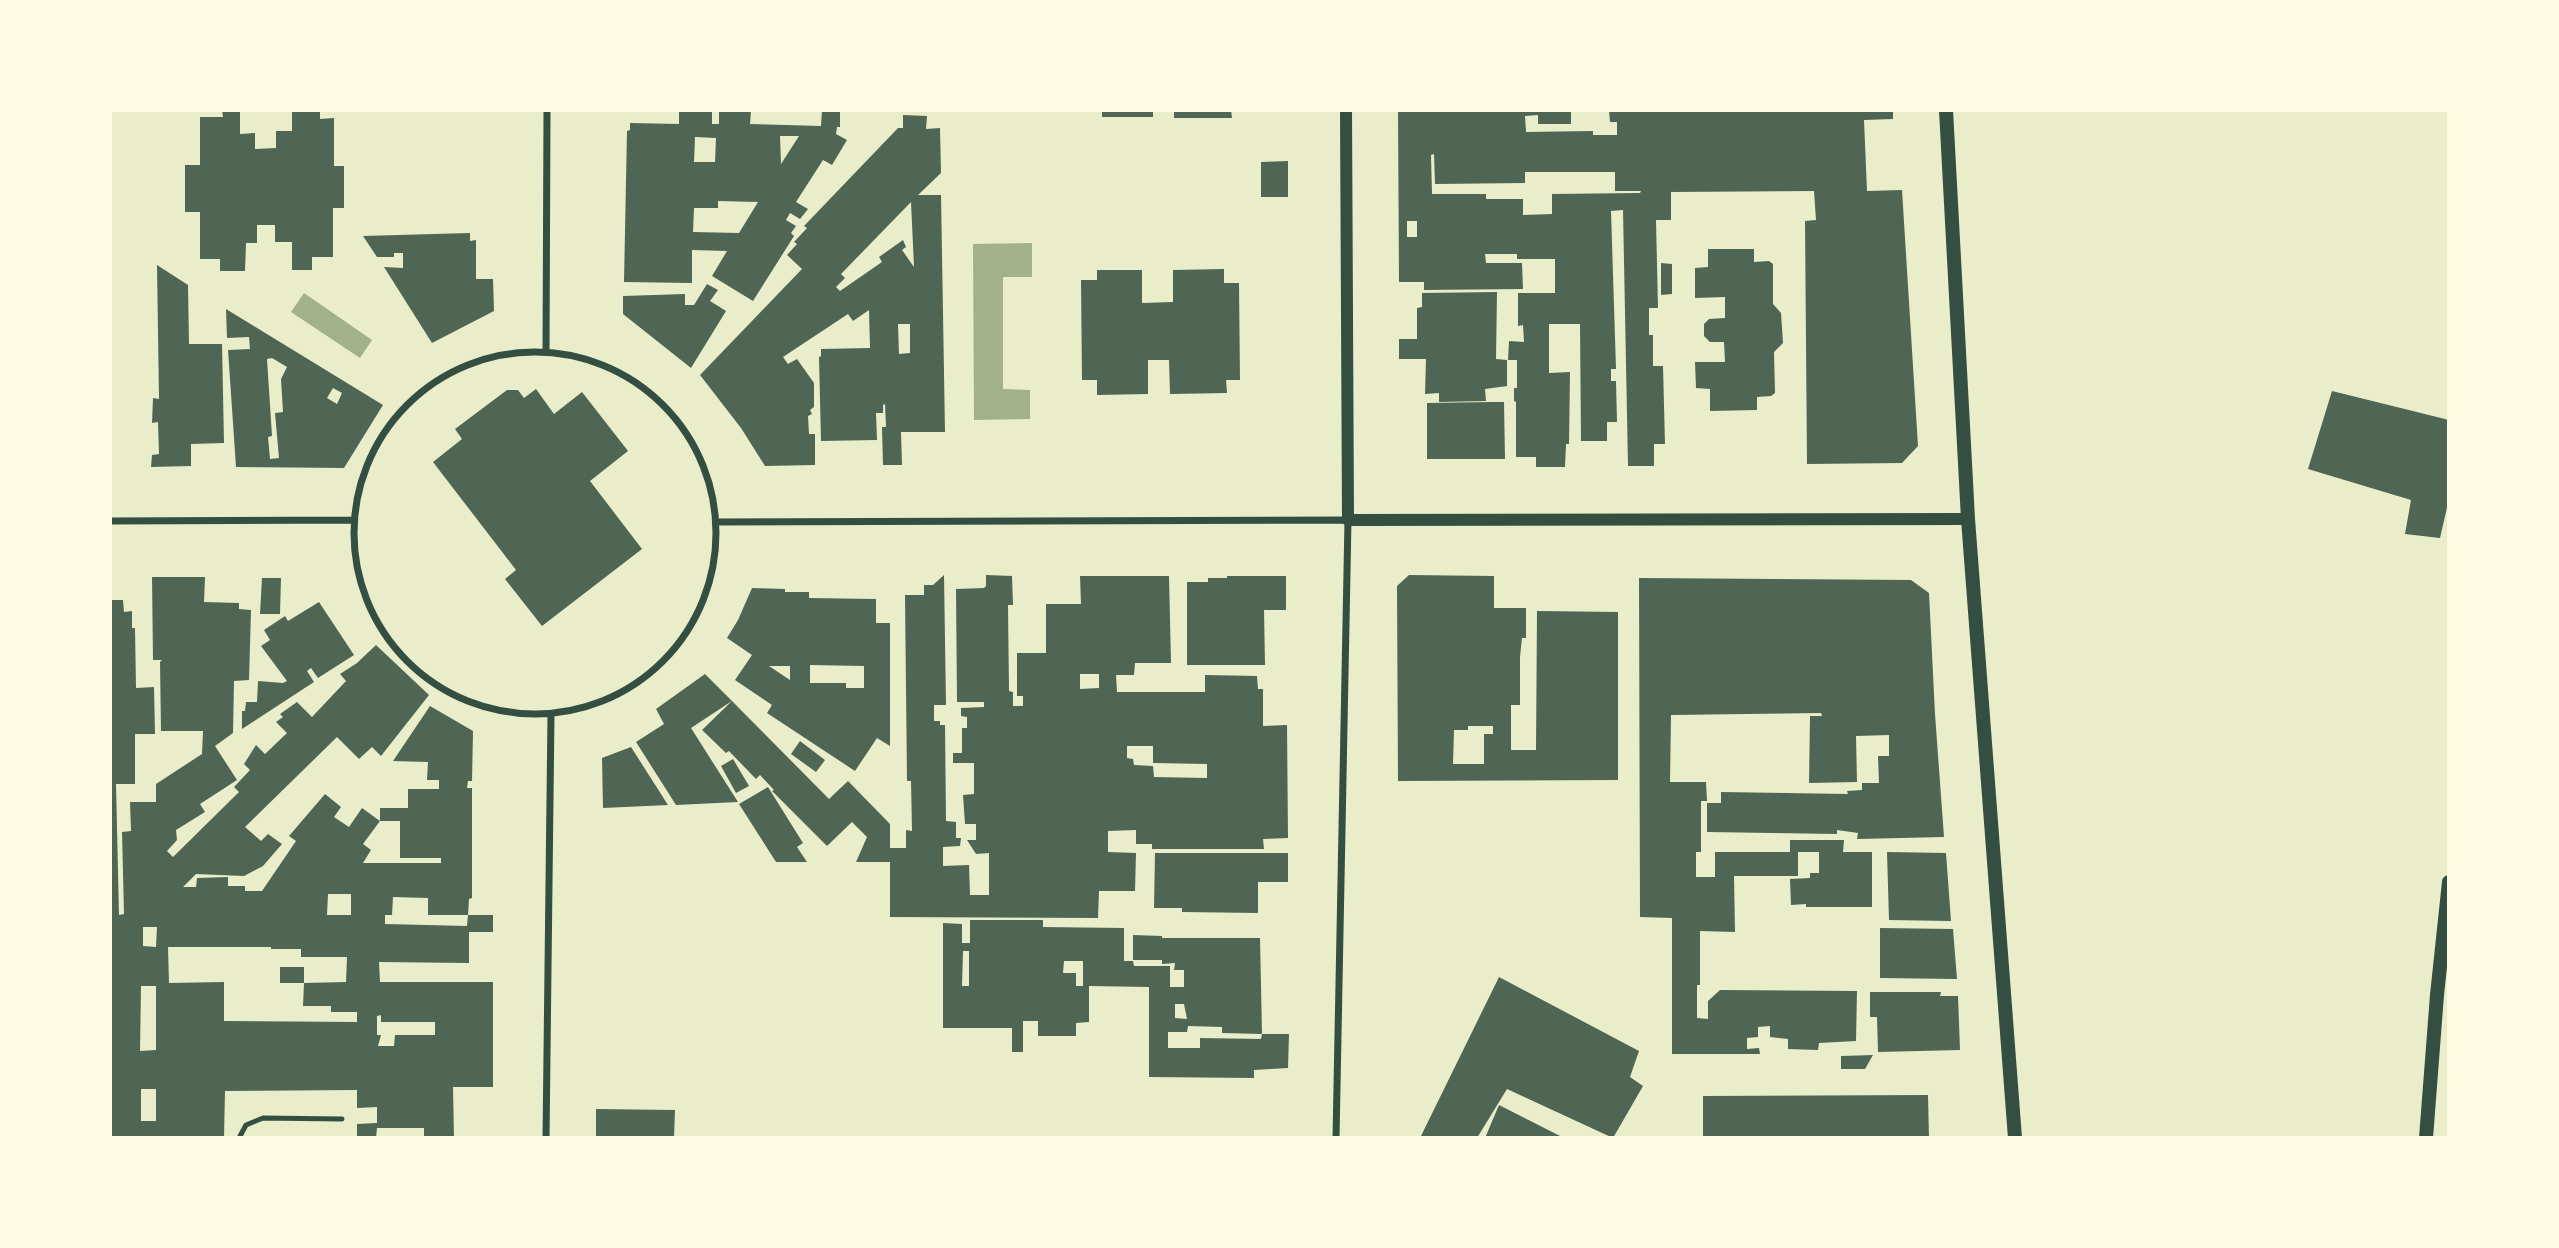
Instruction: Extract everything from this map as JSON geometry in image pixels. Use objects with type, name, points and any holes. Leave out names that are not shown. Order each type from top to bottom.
[{"type":"main road","points":[[1946,110],[1968,519],[2015,1138]]},
{"type":"main road","points":[[2426,1138],[2449,882]]},
{"type":"street","points":[[546,352],[547,110]]},
{"type":"street","points":[[1336,1138],[1348,520],[1346,110]]},
{"type":"street","points":[[546,352],[597,362],[644,387],[681,425],[706,470],[717,522],[712,578],[690,629],[653,672],[606,701],[551,714],[488,709],[430,682],[421,674],[386,639],[358,582],[352,520],[365,465],[395,416],[437,379],[490,357],[546,352]]},
{"type":"street","points":[[717,522],[1968,519]]},
{"type":"street","points":[[110,521],[352,520]]},
{"type":"street","points":[[546,1138],[551,714]]},
{"type":"lane","points":[[239,1138],[246,1125],[263,1118],[342,1119]]},
{"type":"shaded area","points":[[1032,243],[1032,277],[1003,277],[1003,389],[1030,390],[1030,419],[974,420],[973,244]]},
{"type":"shaded area","points":[[304,293],[372,340],[360,358],[291,312]]},
{"type":"building","points":[[222,110],[240,110],[240,134],[255,133],[255,149],[276,148],[276,131],[292,131],[292,110],[320,110],[320,119],[334,118],[334,166],[344,166],[344,208],[333,208],[333,257],[312,257],[312,270],[292,270],[292,242],[275,242],[275,225],[257,225],[257,243],[246,243],[245,271],[220,271],[220,259],[200,259],[200,212],[185,212],[185,165],[200,165],[200,117],[223,117]]},
{"type":"building","points":[[679,110],[712,110],[712,124],[719,124],[719,110],[751,110],[750,124],[821,126],[822,110],[840,110],[840,127],[837,127],[836,134],[847,140],[832,165],[823,160],[796,202],[808,209],[800,219],[790,213],[786,220],[796,226],[791,233],[794,236],[753,301],[712,276],[727,251],[692,250],[692,283],[624,282],[627,131],[630,130],[630,123],[679,124]],"holes":[[[780,136],[799,136],[781,164]],[[695,137],[716,138],[715,162],[694,162]],[[718,201],[758,202],[739,233],[693,232],[694,208],[718,208]]]},
{"type":"building","points":[[1102,110],[1153,110],[1153,117],[1102,117]]},
{"type":"building","points":[[1174,110],[1231,110],[1232,118],[1174,118]]},
{"type":"building","points":[[1398,110],[1571,110],[1571,124],[1538,124],[1538,115],[1525,116],[1526,132],[1593,131],[1593,135],[1617,135],[1617,122],[1610,122],[1609,110],[1893,110],[1893,119],[1864,120],[1867,191],[1902,190],[1918,446],[1902,463],[1807,464],[1805,221],[1816,220],[1814,191],[1671,192],[1671,220],[1656,220],[1658,308],[1649,308],[1649,335],[1653,335],[1653,366],[1663,366],[1665,444],[1654,444],[1654,466],[1628,466],[1623,210],[1611,211],[1616,369],[1611,369],[1611,381],[1616,381],[1617,422],[1607,422],[1607,441],[1581,441],[1580,324],[1549,324],[1549,373],[1570,372],[1569,444],[1566,444],[1565,467],[1536,467],[1536,457],[1516,457],[1514,388],[1517,388],[1517,360],[1508,360],[1509,341],[1524,342],[1523,325],[1518,326],[1518,293],[1555,293],[1555,259],[1517,259],[1517,254],[1485,254],[1486,263],[1522,263],[1523,289],[1424,290],[1424,282],[1399,282]],"holes":[[[1434,154],[1435,184],[1525,183],[1525,172],[1615,172],[1615,191],[1641,191],[1552,194],[1552,214],[1523,215],[1523,199],[1486,199],[1486,194],[1432,194],[1431,155]],[[1407,221],[1417,221],[1417,237],[1407,237]]]},
{"type":"building","points":[[903,115],[927,116],[926,129],[940,128],[941,173],[918,195],[941,195],[945,432],[901,432],[902,465],[883,465],[882,427],[886,427],[885,404],[883,413],[876,413],[877,440],[821,441],[821,349],[870,348],[869,310],[853,321],[848,314],[783,357],[788,364],[797,359],[814,383],[814,407],[810,410],[812,414],[808,416],[809,434],[815,434],[815,465],[765,466],[741,428],[700,375],[802,269],[787,255],[797,244],[794,242],[807,228],[804,226],[898,128],[903,128]],"holes":[[[911,202],[914,267],[902,250],[906,247],[903,240],[879,257],[882,262],[840,291],[836,287],[845,278],[841,274]],[[898,324],[910,324],[910,353],[899,354]]]},
{"type":"building","points":[[1288,161],[1288,197],[1261,197],[1261,162]]},
{"type":"building","points":[[470,233],[470,241],[476,240],[476,279],[493,279],[494,311],[432,343],[384,267],[403,268],[403,253],[394,253],[394,257],[377,257],[363,236]]},
{"type":"building","points":[[1708,249],[1754,249],[1754,262],[1769,261],[1773,264],[1773,304],[1781,313],[1783,343],[1774,352],[1775,393],[1757,397],[1757,410],[1710,411],[1710,389],[1696,388],[1695,362],[1725,362],[1724,342],[1710,342],[1704,336],[1704,324],[1709,319],[1725,318],[1725,297],[1695,298],[1695,268],[1708,267]]},
{"type":"building","points":[[1661,263],[1672,264],[1672,294],[1661,295]]},
{"type":"building","points":[[157,265],[188,285],[189,344],[222,344],[224,443],[191,444],[191,466],[151,467],[152,455],[159,454],[158,422],[152,423],[153,398],[159,399]]},
{"type":"building","points":[[1224,269],[1224,283],[1239,283],[1240,380],[1226,380],[1227,393],[1170,394],[1169,360],[1148,360],[1148,394],[1097,395],[1097,380],[1082,380],[1081,280],[1097,280],[1097,270],[1142,270],[1142,303],[1173,302],[1173,270]]},
{"type":"building","points":[[707,284],[718,290],[710,301],[726,311],[691,368],[623,314],[623,296],[685,294],[685,305],[694,305]]},
{"type":"building","points":[[1497,292],[1496,359],[1507,360],[1507,386],[1485,389],[1486,401],[1439,402],[1439,393],[1425,394],[1426,359],[1399,359],[1399,339],[1417,339],[1417,308],[1422,307],[1422,293]]},
{"type":"building","points":[[226,309],[383,405],[344,468],[236,467],[228,350],[250,349],[249,337],[227,338]],"holes":[[[272,358],[287,367],[281,379],[283,412],[275,413],[279,458],[270,459],[268,437],[272,436],[267,359]],[[333,388],[342,393],[337,404],[327,398]]]},
{"type":"building","points":[[536,389],[554,414],[582,392],[628,451],[590,481],[642,549],[542,626],[505,579],[516,570],[433,462],[462,439],[455,429],[507,390],[518,390],[524,398]]},
{"type":"building","points":[[2332,391],[2449,420],[2449,499],[2440,538],[2405,534],[2411,500],[2308,469]]},
{"type":"building","points":[[1504,402],[1505,459],[1427,459],[1427,403]]},
{"type":"building","points":[[944,575],[946,705],[934,705],[934,721],[945,725],[946,821],[956,822],[956,838],[961,838],[960,846],[943,847],[943,866],[969,865],[970,895],[989,895],[989,853],[976,854],[967,840],[976,840],[976,824],[965,824],[963,795],[974,794],[974,763],[953,763],[953,753],[962,753],[962,728],[967,728],[967,717],[961,716],[961,708],[984,707],[984,702],[957,702],[956,589],[984,588],[986,575],[1012,576],[1013,605],[1008,605],[1009,691],[1013,692],[1013,706],[1023,706],[1023,696],[1017,696],[1017,653],[1046,653],[1046,604],[1081,604],[1080,576],[1169,576],[1171,663],[1135,663],[1134,675],[1116,675],[1117,692],[1205,692],[1205,675],[1257,676],[1258,689],[1263,689],[1263,726],[1287,725],[1288,838],[1263,839],[1264,849],[1152,849],[1152,844],[1136,844],[1136,830],[1108,831],[1108,852],[1136,853],[1135,891],[1099,891],[1098,918],[890,917],[890,862],[856,862],[867,837],[852,822],[827,846],[772,791],[774,790],[760,775],[756,779],[729,751],[726,753],[702,730],[732,701],[829,799],[848,781],[890,824],[890,848],[906,848],[906,830],[912,831],[911,781],[907,781],[905,595],[924,595],[924,585],[933,585]],"holes":[[[1080,674],[1099,674],[1099,688],[1080,689]],[[1127,746],[1153,746],[1153,763],[1207,764],[1207,778],[1154,777],[1153,766],[1134,765],[1133,759],[1127,758]]]},
{"type":"building","points":[[1409,575],[1494,576],[1494,608],[1526,608],[1526,638],[1522,638],[1520,657],[1520,705],[1511,705],[1511,750],[1536,750],[1537,611],[1618,612],[1618,780],[1398,781],[1397,586]],"holes":[[[1468,726],[1493,726],[1493,734],[1484,734],[1484,764],[1453,764],[1454,730],[1468,730]]]},
{"type":"building","points":[[1286,576],[1286,610],[1264,610],[1265,665],[1187,665],[1187,582],[1208,582],[1208,578]]},
{"type":"building","points":[[152,577],[205,577],[204,602],[239,603],[239,609],[251,610],[249,680],[234,681],[233,733],[215,746],[237,780],[200,804],[205,812],[176,830],[177,840],[167,851],[173,857],[239,792],[234,787],[250,770],[244,764],[256,745],[265,754],[287,733],[276,722],[283,717],[280,714],[297,702],[312,717],[346,681],[340,674],[376,645],[429,695],[381,756],[372,747],[359,759],[337,737],[245,827],[261,841],[268,834],[282,844],[263,866],[244,876],[196,874],[183,887],[196,887],[197,878],[228,877],[228,886],[245,886],[245,891],[262,891],[296,841],[289,836],[325,794],[341,807],[334,817],[349,827],[362,808],[380,821],[380,808],[408,808],[408,789],[439,789],[439,780],[427,780],[428,762],[393,761],[430,706],[473,731],[472,781],[468,781],[467,788],[472,788],[472,898],[469,899],[468,915],[493,915],[493,932],[469,932],[469,963],[379,962],[380,982],[493,982],[493,1087],[453,1087],[454,1138],[424,1138],[424,1128],[377,1128],[376,1138],[357,1138],[357,1124],[377,1123],[377,1107],[357,1108],[357,1090],[225,1091],[224,1138],[110,1138],[110,600],[123,600],[124,612],[132,611],[132,628],[135,628],[136,688],[154,687],[155,734],[135,734],[135,784],[116,784],[119,915],[124,914],[122,832],[131,831],[130,802],[156,802],[156,784],[202,754],[203,731],[161,731],[162,660],[153,660]],"holes":[[[380,821],[400,821],[400,858],[441,858],[441,863],[363,863],[371,850],[363,844]],[[328,894],[351,894],[351,915],[327,915]],[[393,897],[428,898],[428,915],[468,915],[467,926],[385,924],[385,915],[392,915]],[[143,927],[157,927],[156,947],[143,946]],[[168,947],[271,947],[301,949],[301,957],[347,957],[346,982],[304,983],[303,1006],[331,1006],[331,1012],[357,1012],[357,1022],[224,1021],[224,982],[169,983]],[[141,986],[156,986],[156,1050],[140,1051]],[[381,1015],[381,1022],[435,1022],[435,1035],[395,1035],[394,1046],[378,1046],[381,1035],[377,1035],[377,1016]],[[141,1089],[156,1089],[156,1121],[141,1121]]]},
{"type":"building","points":[[262,578],[281,578],[280,614],[260,614]]},
{"type":"building","points":[[1639,578],[1911,580],[1929,593],[1944,837],[1857,839],[1858,833],[1837,830],[1837,834],[1707,832],[1707,803],[1721,803],[1721,792],[1848,794],[1847,791],[1862,790],[1862,783],[1879,783],[1878,756],[1889,756],[1889,735],[1856,736],[1857,782],[1809,783],[1810,716],[1822,716],[1821,713],[1671,715],[1670,782],[1706,782],[1707,801],[1701,801],[1701,852],[1696,852],[1696,877],[1715,877],[1715,852],[1790,852],[1790,840],[1844,840],[1843,852],[1872,852],[1872,907],[1791,905],[1790,879],[1810,878],[1810,873],[1819,873],[1819,852],[1798,852],[1798,876],[1734,876],[1735,932],[1700,931],[1697,1018],[1708,1019],[1708,1001],[1720,990],[1857,991],[1856,1041],[1819,1043],[1818,1050],[1788,1049],[1788,1039],[1770,1037],[1770,1026],[1758,1027],[1758,1037],[1747,1038],[1747,1049],[1759,1048],[1760,1054],[1672,1054],[1672,918],[1640,917]]},
{"type":"building","points":[[752,588],[809,592],[809,598],[876,599],[876,623],[890,623],[890,746],[877,738],[855,771],[767,713],[772,705],[735,680],[752,655],[727,638]],"holes":[[[810,665],[864,666],[864,688],[846,688],[846,683],[810,683]],[[769,666],[790,666],[790,680]]]},
{"type":"building","points":[[319,602],[354,655],[318,678],[311,668],[307,671],[314,682],[242,729],[242,711],[245,711],[246,702],[257,702],[258,681],[287,681],[261,646],[270,640],[264,630],[285,616],[288,621]]},
{"type":"building","points":[[705,674],[732,701],[691,728],[738,802],[676,805],[636,742],[664,724],[656,709]]},
{"type":"building","points":[[800,741],[825,760],[816,772],[791,754]]},
{"type":"building","points":[[631,747],[668,805],[603,808],[602,758]]},
{"type":"building","points":[[733,759],[749,786],[736,793],[721,766]]},
{"type":"building","points":[[768,787],[803,843],[797,847],[807,862],[776,862],[739,804]]},
{"type":"building","points":[[1887,852],[1946,853],[1951,921],[1889,920]]},
{"type":"building","points":[[1155,853],[1288,853],[1288,882],[1258,882],[1258,913],[1182,912],[1182,908],[1154,908]]},
{"type":"building","points":[[970,920],[1043,920],[1043,927],[1124,928],[1124,961],[1133,961],[1134,966],[1170,966],[1170,987],[1184,987],[1184,970],[1174,970],[1175,963],[1133,960],[1133,935],[1162,938],[1260,938],[1262,1034],[1289,1034],[1288,1068],[1254,1070],[1254,1078],[1149,1077],[1149,987],[1089,986],[1089,1022],[1076,1023],[1076,1036],[1038,1036],[1038,1021],[1023,1021],[1023,1052],[1012,1052],[1012,1028],[943,1028],[943,923],[962,924],[962,943],[970,943]],"holes":[[[963,951],[969,951],[969,986],[962,986]],[[1064,961],[1083,961],[1083,986],[1076,986],[1076,973],[1063,973]],[[1175,1004],[1184,1004],[1187,1019],[1175,1018]],[[1188,1026],[1222,1027],[1222,1033],[1262,1034],[1261,1039],[1200,1038],[1200,1048],[1168,1048],[1168,1032],[1187,1032]]]},
{"type":"building","points":[[1880,928],[1953,929],[1957,979],[1880,978]]},
{"type":"building","points":[[280,967],[304,967],[304,983],[280,983]]},
{"type":"building","points":[[1499,977],[1639,1051],[1630,1077],[1643,1086],[1613,1138],[1507,1089],[1477,1138],[1420,1138]]},
{"type":"building","points":[[1870,992],[1941,992],[1940,996],[1958,996],[1960,1050],[1878,1052],[1877,1017],[1870,1017]]},
{"type":"building","points":[[1873,1055],[1865,1069],[1841,1069],[1841,1056]]},
{"type":"building","points":[[1928,1095],[1929,1138],[1703,1138],[1703,1096]]},
{"type":"building","points":[[1499,1105],[1564,1138],[1485,1138]]},
{"type":"building","points":[[596,1109],[675,1110],[674,1138],[596,1138]]}]
